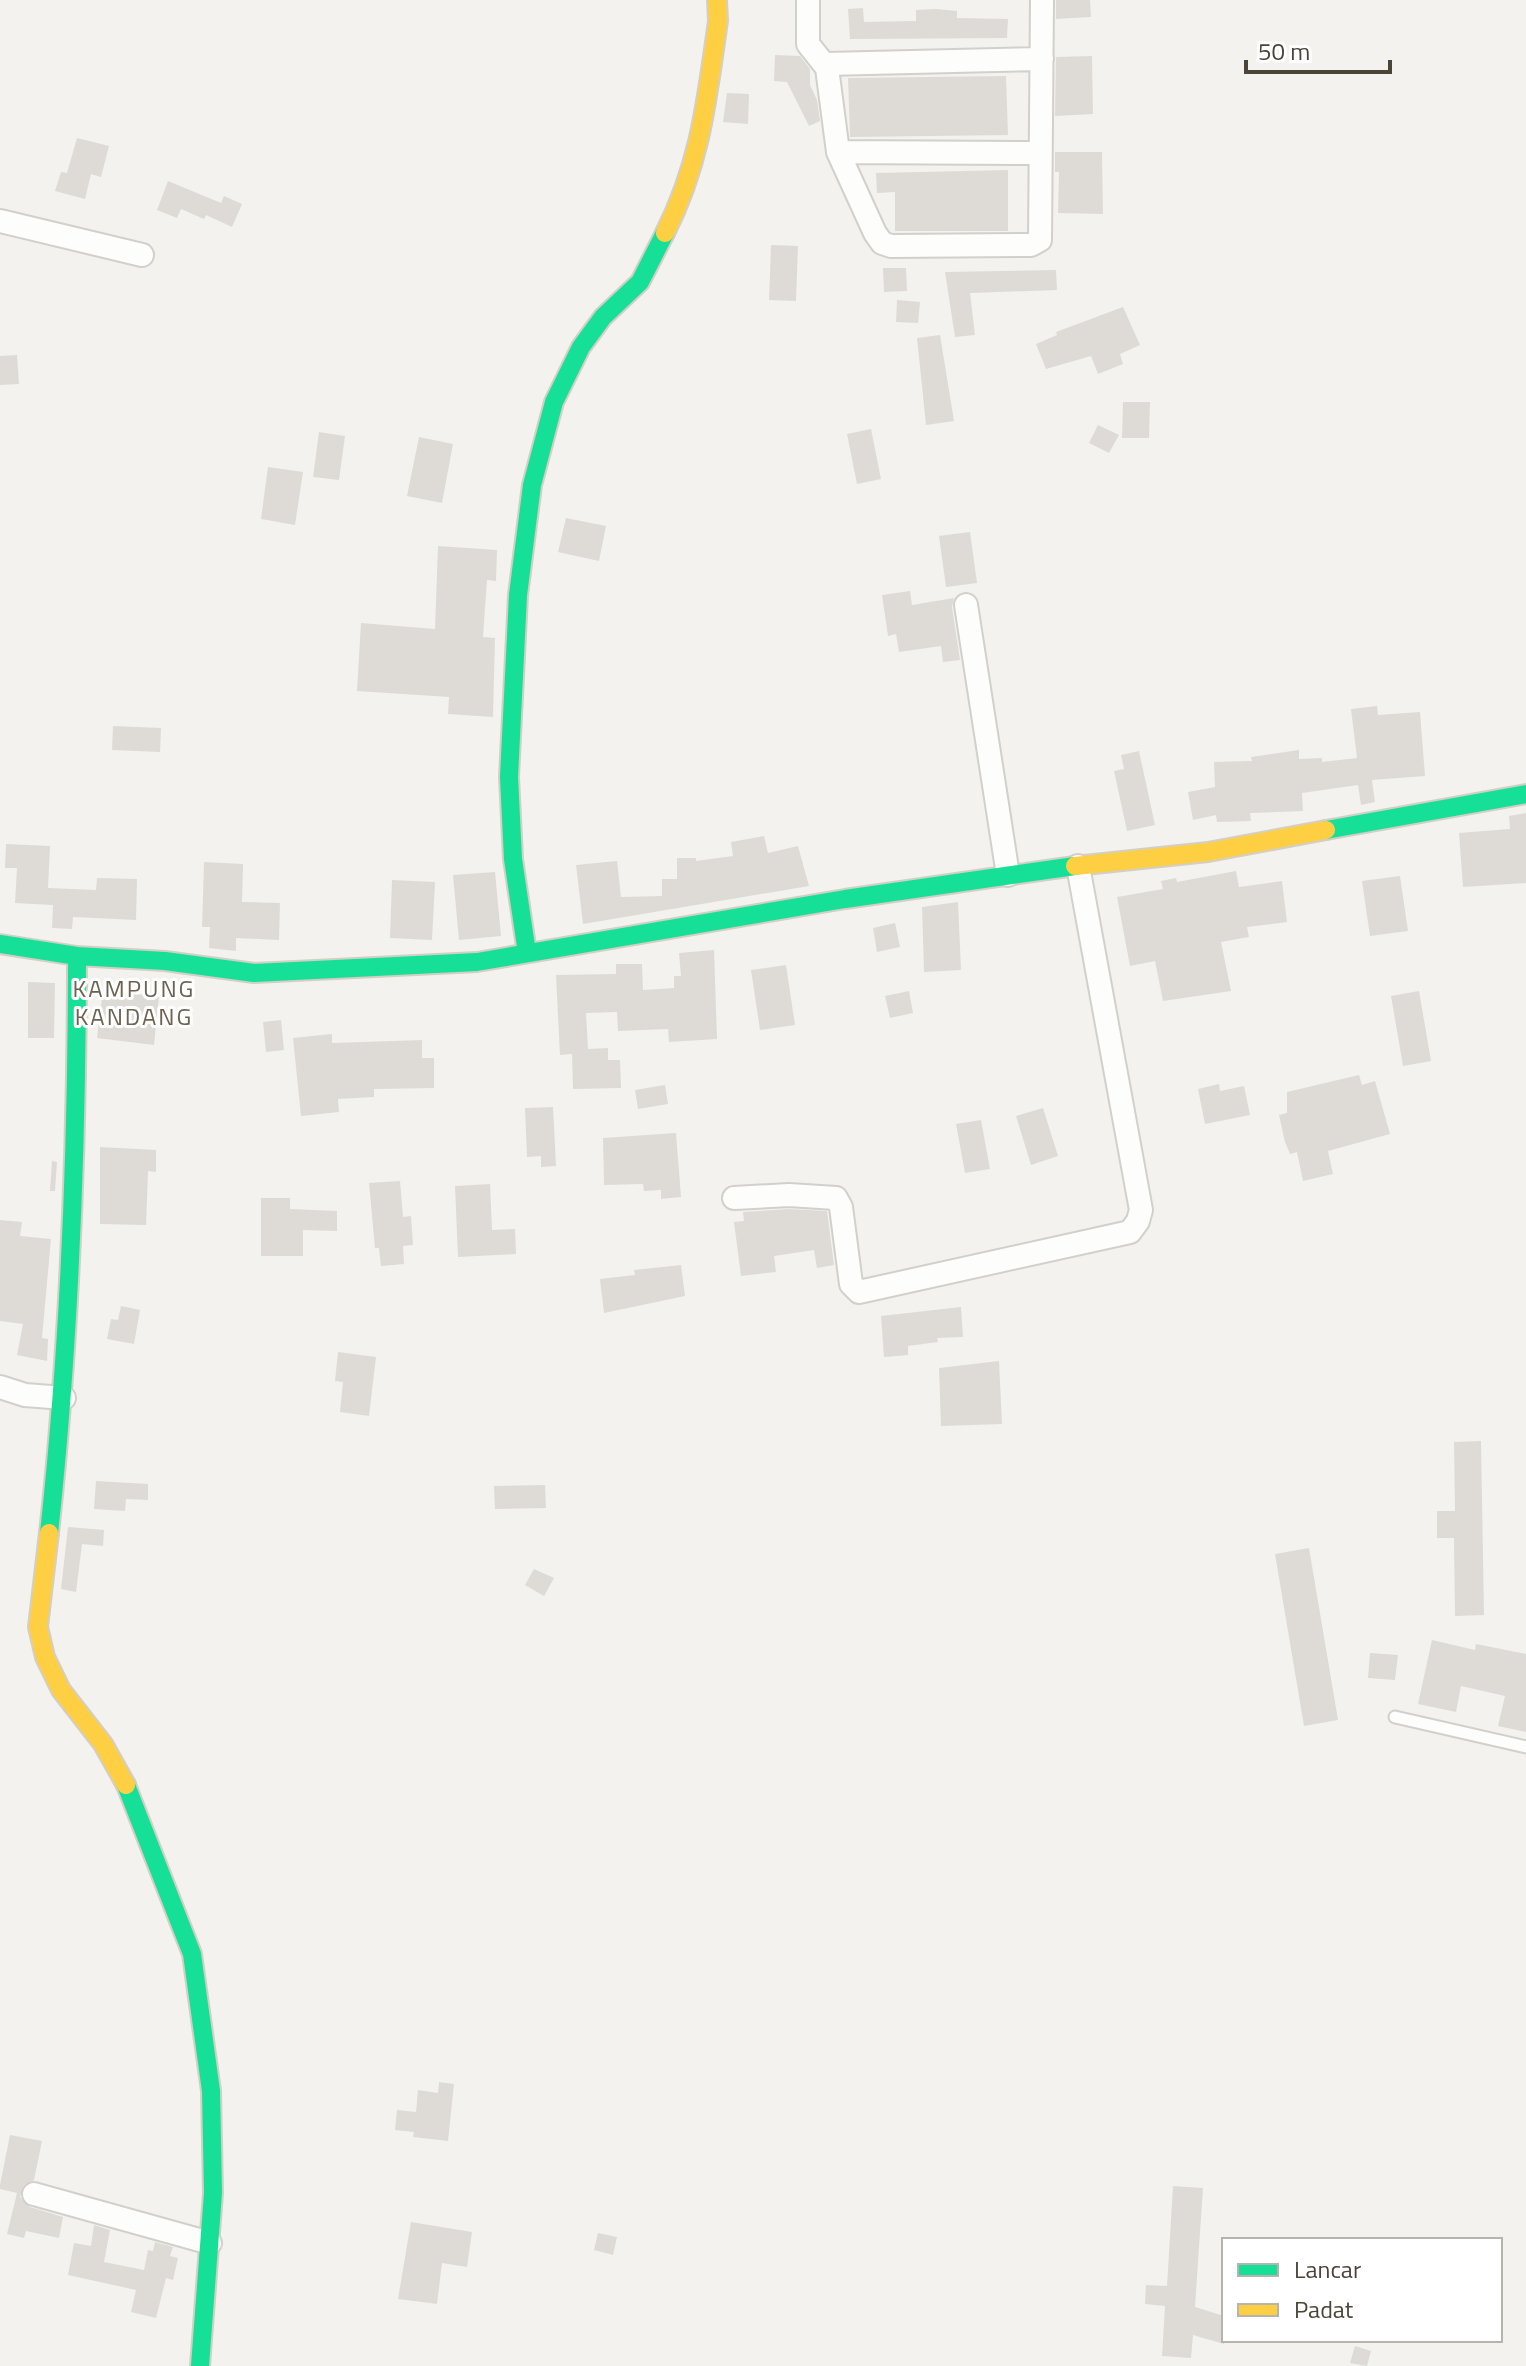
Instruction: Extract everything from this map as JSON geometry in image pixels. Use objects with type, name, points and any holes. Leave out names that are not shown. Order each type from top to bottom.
[{"type":"street","points":[[527,953],[513,859],[509,777],[518,595],[532,485],[554,402],[581,347],[603,317],[640,282],[680,204],[700,146],[718,21],[717,0]]},
{"type":"street","points":[[808,0],[808,44],[815,56],[826,64],[1042,59]]},
{"type":"street","points":[[826,64],[838,152],[882,243],[891,246],[1036,243],[1042,234],[1042,0]]},
{"type":"street","points":[[838,152],[1040,153]]},
{"type":"street","points":[[0,221],[142,255]]},
{"type":"street","points":[[966,605],[1008,875]]},
{"type":"street","points":[[0,944],[77,956],[165,961],[254,973],[477,962],[1008,875],[1208,852],[1526,794]]},
{"type":"street","points":[[734,1198],[813,1195],[836,1198],[841,1207],[851,1284],[859,1292],[1130,1232],[1141,1210],[1078,866]]},
{"type":"street","points":[[77,956],[76,1150],[64,1398],[38,1627],[45,1657],[61,1690],[103,1744],[135,1800],[192,1954],[211,2091],[210,2243],[200,2366]]},
{"type":"street","points":[[0,1387],[25,1395],[64,1398]]},
{"type":"street","points":[[34,2194],[210,2243]]},
{"type":"lane","points":[[1395,1717],[1526,1747]]},
{"type":"building","points":[[1056,0],[1090,0],[1091,17],[1056,19]]},
{"type":"building","points":[[863,8],[864,22],[916,21],[916,10],[936,9],[957,11],[957,18],[1008,19],[1007,38],[850,39],[848,9]]},
{"type":"building","points":[[775,55],[800,56],[810,69],[810,85],[817,100],[820,121],[809,126],[787,82],[774,81]]},
{"type":"building","points":[[1092,56],[1093,114],[1055,116],[1056,57]]},
{"type":"building","points":[[1006,76],[1008,135],[850,137],[848,78]]},
{"type":"building","points":[[727,93],[749,94],[748,124],[723,122]]},
{"type":"building","points":[[77,138],[109,146],[101,177],[91,174],[85,199],[55,191],[61,172],[67,173]]},
{"type":"building","points":[[1055,152],[1102,152],[1103,214],[1058,213],[1059,172],[1055,172]]},
{"type":"building","points":[[1008,170],[1008,231],[895,231],[895,192],[877,193],[876,173]]},
{"type":"building","points":[[168,181],[221,203],[224,196],[242,204],[232,227],[206,215],[204,219],[181,209],[177,218],[157,210]]},
{"type":"building","points":[[771,245],[798,246],[796,301],[769,300]]},
{"type":"building","points":[[883,268],[906,268],[907,291],[884,292]]},
{"type":"building","points":[[1056,270],[1057,290],[970,293],[975,335],[955,337],[945,272]]},
{"type":"building","points":[[897,300],[920,302],[918,323],[896,322]]},
{"type":"building","points":[[1123,307],[1140,345],[1120,354],[1123,364],[1098,374],[1091,356],[1046,369],[1036,344],[1057,335],[1056,332]]},
{"type":"building","points":[[940,335],[954,421],[926,425],[917,338]]},
{"type":"building","points":[[17,355],[19,384],[0,385],[0,356]]},
{"type":"building","points":[[1123,402],[1150,402],[1149,438],[1122,438]]},
{"type":"building","points":[[1098,425],[1119,435],[1109,453],[1089,443]]},
{"type":"building","points":[[871,429],[881,479],[857,484],[847,434]]},
{"type":"building","points":[[319,432],[345,436],[339,480],[313,477]]},
{"type":"building","points":[[419,437],[453,444],[442,503],[407,496]]},
{"type":"building","points":[[268,467],[303,472],[295,525],[261,519]]},
{"type":"building","points":[[566,518],[606,526],[599,561],[558,552]]},
{"type":"building","points":[[970,532],[977,583],[946,587],[939,536]]},
{"type":"building","points":[[438,546],[497,550],[496,581],[487,580],[483,637],[495,638],[493,717],[448,714],[449,697],[357,691],[361,623],[435,629]]},
{"type":"building","points":[[910,591],[912,605],[954,598],[952,607],[960,660],[943,662],[941,646],[899,652],[896,634],[888,636],[882,595]]},
{"type":"building","points":[[1377,706],[1378,715],[1420,712],[1425,776],[1372,780],[1375,802],[1361,805],[1358,785],[1302,793],[1303,811],[1250,813],[1251,821],[1217,822],[1216,815],[1193,820],[1188,792],[1215,787],[1214,762],[1252,761],[1251,757],[1299,750],[1299,759],[1322,758],[1322,762],[1357,758],[1351,709]]},
{"type":"building","points":[[113,726],[161,728],[160,752],[112,750]]},
{"type":"building","points":[[1139,751],[1155,825],[1127,831],[1114,771],[1124,769],[1121,755]]},
{"type":"building","points":[[1526,813],[1526,883],[1463,887],[1459,833],[1510,829],[1509,816]]},
{"type":"building","points":[[764,836],[768,853],[798,846],[809,886],[583,924],[576,865],[617,861],[621,897],[662,896],[662,879],[677,879],[677,858],[696,858],[696,861],[733,856],[731,842]]},
{"type":"building","points":[[6,844],[50,846],[48,888],[96,890],[97,878],[137,879],[136,920],[73,917],[72,929],[52,928],[53,905],[15,903],[17,868],[5,868]]},
{"type":"building","points":[[204,862],[243,864],[242,902],[280,903],[279,940],[236,938],[236,951],[209,948],[210,927],[202,927]]},
{"type":"building","points":[[1236,871],[1239,887],[1282,881],[1287,922],[1247,927],[1249,937],[1221,942],[1231,991],[1163,1001],[1155,961],[1130,966],[1117,897],[1163,889],[1161,881],[1176,878],[1177,882]]},
{"type":"building","points":[[495,872],[501,936],[459,940],[453,875]]},
{"type":"building","points":[[1400,876],[1408,931],[1370,936],[1362,881]]},
{"type":"building","points":[[392,880],[435,882],[432,940],[390,938]]},
{"type":"building","points":[[958,902],[961,970],[924,972],[922,907]]},
{"type":"building","points":[[895,923],[900,947],[877,952],[873,928]]},
{"type":"building","points":[[714,950],[717,1039],[669,1042],[668,1029],[618,1031],[617,1012],[586,1013],[588,1049],[608,1048],[608,1060],[620,1060],[621,1088],[573,1089],[572,1054],[560,1055],[556,975],[616,974],[616,964],[642,964],[643,990],[674,988],[674,976],[681,976],[679,953]]},
{"type":"building","points":[[786,965],[795,1025],[760,1030],[751,970]]},
{"type":"building","points":[[28,982],[55,983],[54,1038],[28,1038]]},
{"type":"building","points":[[103,990],[159,997],[154,1045],[97,1038]]},
{"type":"building","points":[[909,991],[913,1013],[890,1018],[885,996]]},
{"type":"building","points":[[1419,991],[1431,1061],[1403,1066],[1391,996]]},
{"type":"building","points":[[281,1020],[284,1050],[266,1052],[263,1022]]},
{"type":"building","points":[[332,1034],[332,1043],[422,1040],[422,1058],[434,1058],[434,1088],[374,1089],[374,1097],[338,1099],[339,1112],[301,1116],[293,1038]]},
{"type":"building","points":[[1359,1075],[1362,1085],[1375,1081],[1390,1134],[1328,1151],[1333,1174],[1303,1181],[1297,1152],[1290,1154],[1279,1115],[1287,1113],[1287,1092]]},
{"type":"building","points":[[1219,1084],[1220,1091],[1244,1086],[1250,1115],[1205,1124],[1198,1089]]},
{"type":"building","points":[[665,1085],[668,1104],[638,1109],[635,1090]]},
{"type":"building","points":[[553,1107],[556,1166],[541,1167],[541,1156],[527,1157],[525,1108]]},
{"type":"building","points":[[1043,1108],[1058,1156],[1031,1165],[1016,1116]]},
{"type":"building","points":[[981,1120],[990,1169],[965,1173],[956,1124]]},
{"type":"building","points":[[676,1133],[681,1197],[661,1199],[661,1190],[644,1191],[643,1184],[604,1185],[603,1138]]},
{"type":"building","points":[[100,1147],[156,1150],[156,1172],[148,1171],[146,1225],[100,1224]]},
{"type":"building","points":[[52,1161],[57,1162],[55,1191],[50,1191]]},
{"type":"building","points":[[400,1181],[403,1217],[411,1216],[413,1245],[403,1246],[404,1264],[381,1266],[379,1248],[375,1248],[369,1183]]},
{"type":"building","points":[[490,1184],[492,1230],[515,1229],[516,1254],[458,1257],[455,1186]]},
{"type":"building","points":[[261,1198],[290,1198],[290,1209],[337,1211],[337,1231],[303,1230],[303,1256],[261,1256]]},
{"type":"building","points":[[789,1209],[827,1211],[834,1265],[817,1268],[814,1250],[774,1256],[776,1272],[741,1276],[734,1222],[744,1221],[743,1212]]},
{"type":"building","points":[[0,1220],[22,1222],[20,1236],[51,1239],[42,1338],[48,1339],[47,1361],[17,1355],[23,1324],[0,1321]]},
{"type":"building","points":[[681,1265],[685,1296],[604,1313],[600,1279],[635,1275],[634,1270]]},
{"type":"building","points":[[121,1306],[140,1310],[134,1344],[107,1339],[111,1319],[118,1320]]},
{"type":"building","points":[[961,1307],[963,1337],[937,1338],[938,1342],[908,1346],[908,1355],[884,1357],[881,1316]]},
{"type":"building","points":[[338,1352],[376,1357],[369,1416],[340,1412],[343,1382],[335,1381]]},
{"type":"building","points":[[999,1361],[1002,1424],[941,1426],[939,1368]]},
{"type":"building","points":[[1481,1441],[1484,1615],[1455,1616],[1454,1538],[1437,1538],[1437,1511],[1455,1511],[1454,1442]]},
{"type":"building","points":[[96,1481],[148,1484],[148,1500],[126,1499],[125,1511],[94,1509]]},
{"type":"building","points":[[545,1485],[546,1508],[495,1509],[494,1486]]},
{"type":"building","points":[[68,1527],[104,1530],[103,1546],[82,1544],[76,1592],[61,1589]]},
{"type":"building","points":[[1309,1548],[1338,1720],[1304,1726],[1275,1554]]},
{"type":"building","points":[[534,1569],[554,1578],[544,1596],[525,1585]]},
{"type":"building","points":[[1432,1640],[1475,1650],[1476,1644],[1526,1654],[1526,1732],[1498,1726],[1505,1696],[1461,1686],[1456,1712],[1418,1704]]},
{"type":"building","points":[[1370,1653],[1398,1655],[1395,1680],[1368,1678]]},
{"type":"building","points":[[439,2082],[454,2084],[448,2141],[413,2137],[414,2132],[395,2130],[397,2110],[416,2112],[418,2090],[438,2093]]},
{"type":"building","points":[[10,2135],[42,2141],[34,2180],[24,2185],[20,2197],[30,2207],[63,2217],[59,2238],[26,2231],[24,2238],[7,2234],[17,2193],[0,2189]]},
{"type":"building","points":[[1173,2186],[1203,2188],[1195,2307],[1222,2315],[1224,2344],[1193,2335],[1191,2358],[1162,2356],[1165,2306],[1145,2304],[1146,2285],[1167,2286]]},
{"type":"building","points":[[411,2222],[472,2232],[467,2267],[442,2263],[437,2304],[398,2299]]},
{"type":"building","points":[[94,2225],[110,2230],[104,2262],[144,2270],[148,2250],[153,2251],[155,2242],[173,2247],[170,2256],[178,2258],[173,2280],[166,2278],[156,2318],[131,2312],[136,2290],[68,2275],[74,2243],[91,2246]]},
{"type":"building","points":[[598,2233],[617,2237],[613,2255],[594,2250]]},
{"type":"building","points":[[1355,2346],[1371,2351],[1367,2366],[1350,2363]]},
{"type":"traffic: fast","points":[[527,953],[513,859],[509,777],[518,595],[532,485],[554,402],[581,347],[603,317],[640,282],[665,233]]},
{"type":"traffic: fast","points":[[1326,830],[1526,794]]},
{"type":"traffic: fast","points":[[77,956],[165,961],[254,973],[477,962],[845,899],[1075,866]]},
{"type":"traffic: fast","points":[[0,944],[77,956],[71,1245],[49,1533]]},
{"type":"traffic: fast","points":[[126,1785],[192,1954],[211,2091],[213,2193],[200,2366]]},
{"type":"traffic: slow","points":[[665,233],[687,181],[701,129],[718,21],[717,0]]},
{"type":"traffic: slow","points":[[1075,866],[1208,852],[1326,830]]},
{"type":"traffic: slow","points":[[49,1533],[38,1627],[45,1657],[61,1690],[103,1744],[126,1785]]},
{"type":"district","name":"KAMPUNG KANDANG","points":[[134,1002]]}]
